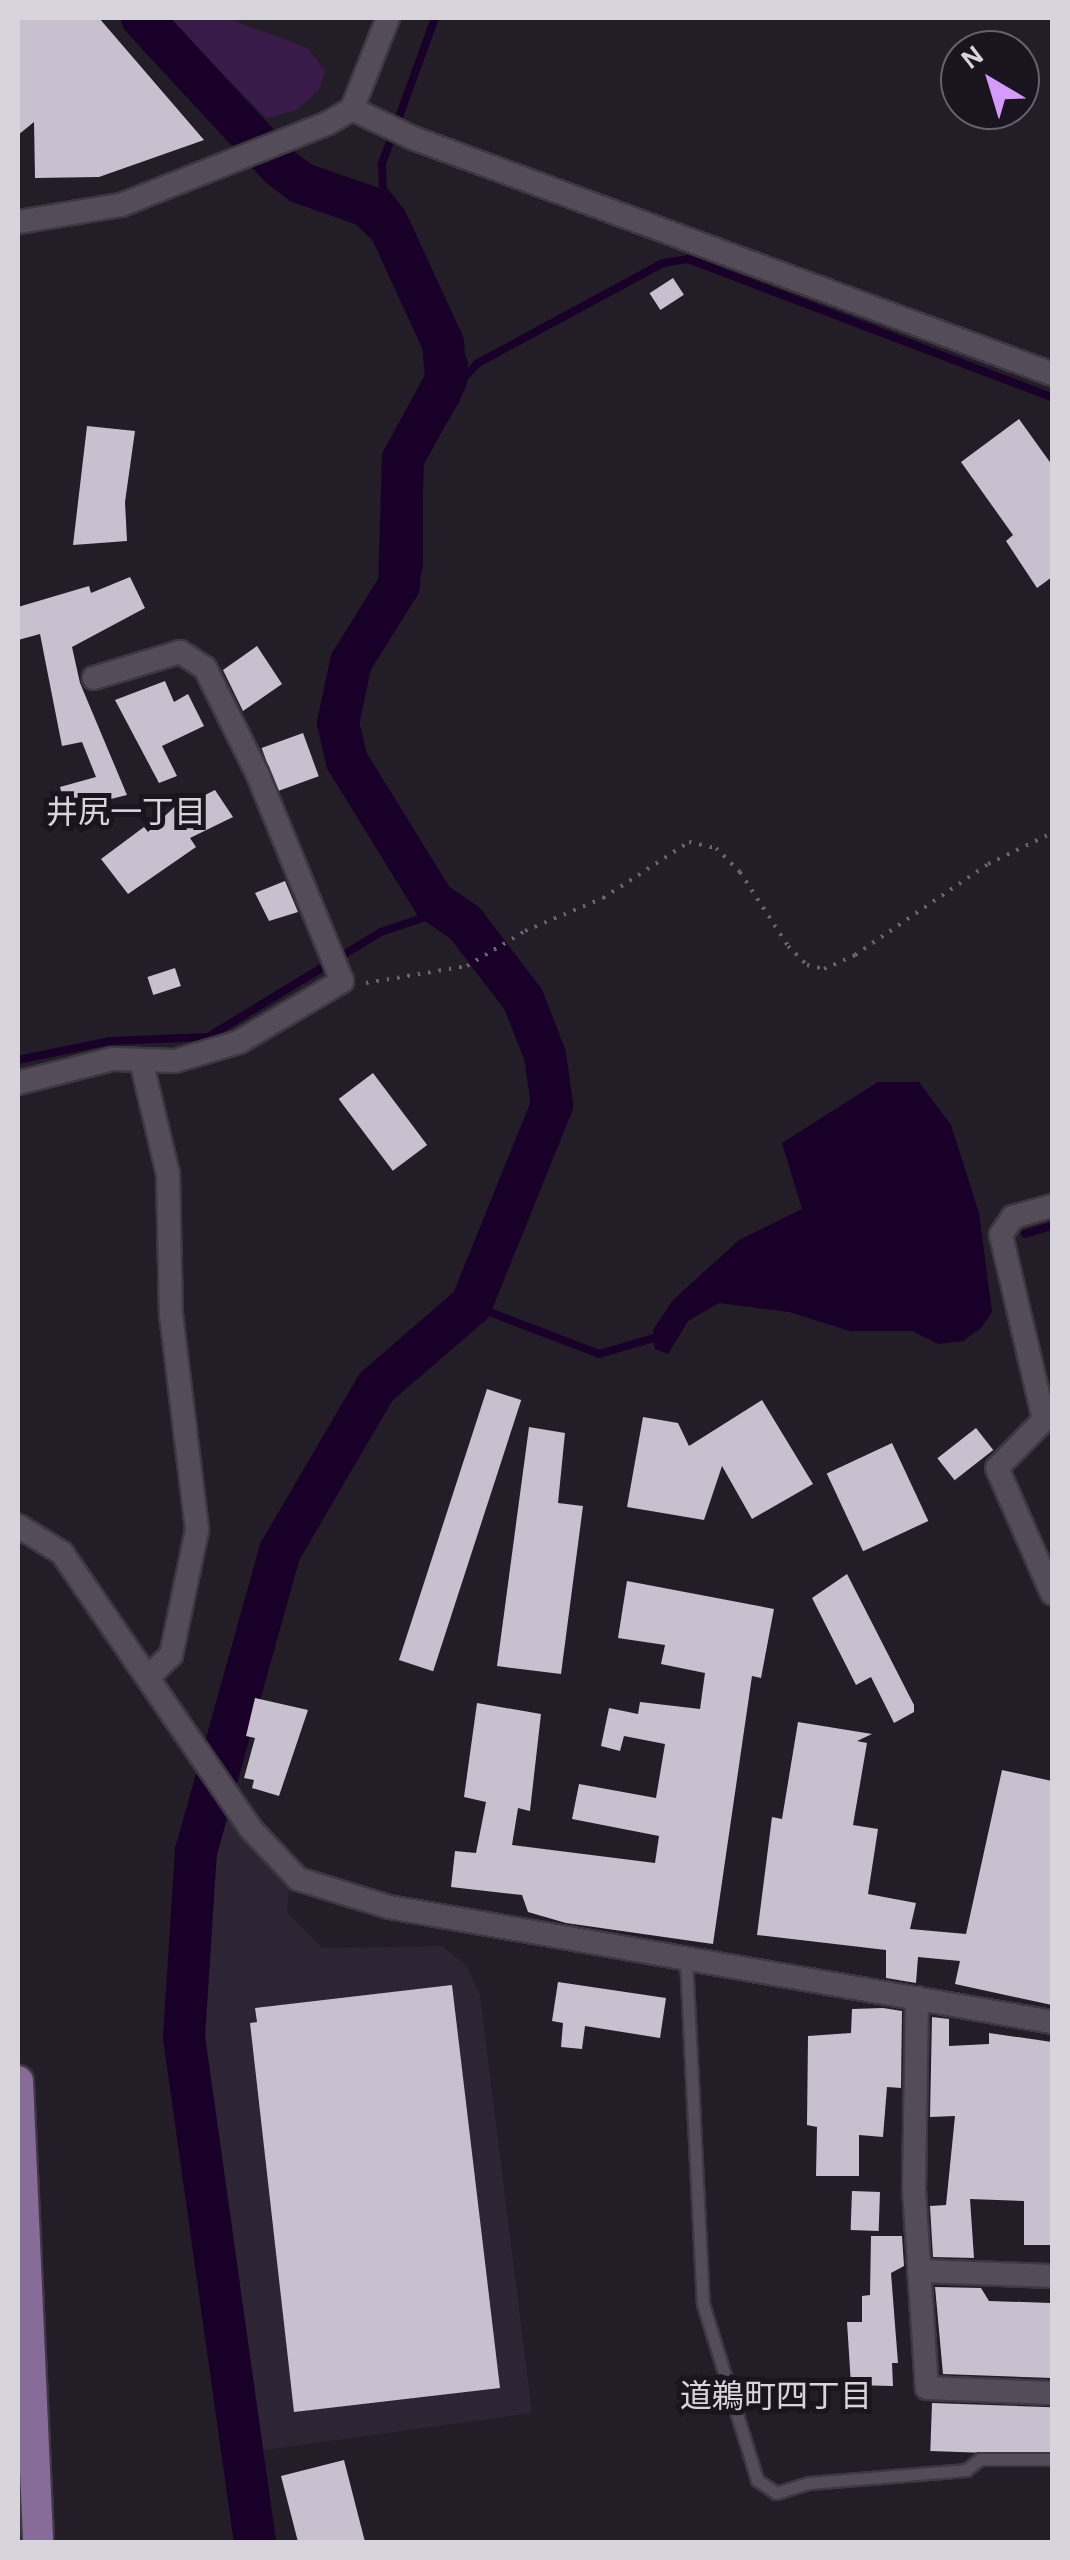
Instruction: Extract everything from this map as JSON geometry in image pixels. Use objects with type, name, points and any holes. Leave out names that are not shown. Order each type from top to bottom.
[{"type":"main road","points":[[18,2080],[38,2542]]},
{"type":"street","points":[[18,222],[122,204],[352,110],[388,18]]},
{"type":"street","points":[[352,110],[408,136],[1052,374]]},
{"type":"street","points":[[18,1083],[114,1059],[175,1061],[240,1042],[341,978],[330,943],[205,668],[180,652],[94,678]]},
{"type":"street","points":[[142,1060],[168,1174],[171,1314],[197,1530],[171,1654],[148,1678]]},
{"type":"street","points":[[1052,1206],[1013,1217],[1001,1236],[1044,1420],[997,1468],[1052,1593]]},
{"type":"street","points":[[18,1526],[62,1553],[228,1795],[298,1880],[389,1906],[1052,2022]]},
{"type":"street","points":[[917,1998],[919,2271],[927,2388],[1052,2393]]},
{"type":"street","points":[[919,2271],[1052,2276]]},
{"type":"lane","points":[[686,1958],[703,2304],[757,2480],[776,2493],[809,2483],[966,2470],[980,2459],[1052,2459]]},
{"type":"path","points":[[341,978],[381,984],[476,962],[500,944],[603,898],[664,852],[689,842],[716,848],[740,872],[788,946],[808,966],[824,969],[855,956],[988,864],[1052,833]]},
{"type":"shaded area","points":[[163,18],[226,18],[308,48],[325,71],[319,90],[297,110],[267,118]]},
{"type":"shaded area","points":[[878,1082],[919,1082],[951,1125],[979,1213],[992,1312],[981,1328],[963,1341],[938,1344],[912,1331],[850,1331],[789,1312],[719,1303],[688,1321],[668,1354],[655,1349],[653,1330],[673,1300],[739,1240],[802,1209],[782,1143]]},
{"type":"shaded area","points":[[218,1810],[289,1887],[287,1912],[323,1948],[442,1946],[467,1966],[480,1995],[532,2413],[250,2452],[192,2029],[208,1840]]},
{"type":"building","points":[[18,18],[99,18],[204,140],[99,177],[35,178],[34,122],[18,135]]},
{"type":"building","points":[[673,278],[684,295],[660,310],[650,293]]},
{"type":"building","points":[[1019,419],[1052,465],[1052,577],[1037,588],[1006,541],[1013,535],[961,462]]},
{"type":"building","points":[[87,426],[135,431],[125,502],[127,541],[73,545]]},
{"type":"building","points":[[130,577],[145,608],[72,647],[80,683],[127,795],[66,810],[60,787],[96,777],[82,742],[62,746],[40,634],[18,640],[18,607],[89,586],[91,593]]},
{"type":"building","points":[[257,646],[282,684],[243,711],[223,670]]},
{"type":"building","points":[[165,681],[174,702],[188,694],[204,726],[162,746],[177,776],[159,783],[115,700]]},
{"type":"building","points":[[303,733],[319,776],[277,791],[262,748]]},
{"type":"building","points":[[215,790],[233,817],[190,838],[196,847],[128,894],[101,859],[144,827],[148,832],[187,795],[191,802]]},
{"type":"building","points":[[285,881],[298,912],[269,921],[255,893]]},
{"type":"building","points":[[175,968],[181,986],[153,995],[147,977]]},
{"type":"building","points":[[373,1073],[427,1145],[393,1171],[339,1099]]},
{"type":"building","points":[[487,1389],[521,1400],[433,1671],[399,1660]]},
{"type":"building","points":[[762,1400],[813,1484],[752,1519],[722,1466],[704,1520],[627,1507],[643,1417],[678,1423],[689,1446]]},
{"type":"building","points":[[529,1427],[565,1433],[558,1503],[583,1506],[561,1674],[497,1666]]},
{"type":"building","points":[[976,1428],[993,1450],[955,1480],[937,1458]]},
{"type":"building","points":[[892,1443],[928,1521],[863,1551],[827,1473]]},
{"type":"building","points":[[847,1574],[914,1705],[914,1712],[894,1723],[871,1677],[856,1685],[812,1598]]},
{"type":"building","points":[[627,1581],[774,1609],[761,1678],[752,1676],[713,1944],[566,1923],[528,1912],[522,1895],[451,1887],[455,1851],[476,1853],[486,1802],[464,1797],[477,1703],[541,1714],[530,1811],[518,1808],[512,1845],[655,1863],[659,1836],[572,1819],[579,1784],[656,1798],[665,1744],[624,1736],[620,1751],[601,1746],[609,1708],[638,1714],[640,1702],[700,1709],[705,1673],[661,1664],[665,1645],[618,1638]]},
{"type":"building","points":[[255,1698],[308,1710],[279,1796],[252,1788],[254,1780],[244,1778],[255,1738],[246,1736]]},
{"type":"building","points":[[798,1722],[872,1734],[857,1741],[867,1743],[853,1825],[878,1829],[868,1894],[916,1903],[910,1929],[966,1934],[1002,1770],[1052,1781],[1052,2005],[955,1984],[960,1961],[918,1957],[916,1983],[886,1978],[886,1950],[757,1935],[772,1817],[782,1819]]},
{"type":"building","points":[[558,1982],[666,1998],[660,2038],[585,2026],[582,2049],[561,2047],[563,2023],[552,2021]]},
{"type":"building","points":[[452,1985],[500,2388],[294,2412],[250,2023],[257,2022],[255,2008]]},
{"type":"building","points":[[852,2009],[902,2011],[901,2088],[887,2087],[883,2137],[859,2135],[859,2176],[816,2176],[817,2127],[807,2125],[808,2036],[851,2033]]},
{"type":"building","points":[[932,2017],[949,2019],[949,2046],[989,2044],[989,2033],[1052,2042],[1052,2245],[1024,2245],[1024,2201],[970,2199],[974,2258],[933,2257],[930,2206],[946,2205],[955,2116],[930,2117]]},
{"type":"building","points":[[852,2191],[880,2192],[879,2231],[851,2230]]},
{"type":"building","points":[[871,2236],[902,2236],[904,2266],[891,2273],[898,2363],[892,2363],[893,2386],[851,2385],[847,2322],[862,2322],[862,2296],[870,2295]]},
{"type":"building","points":[[935,2287],[981,2288],[989,2301],[1051,2303],[1052,2378],[943,2374]]},
{"type":"building","points":[[932,2403],[1052,2407],[1050,2455],[930,2451]]},
{"type":"building","points":[[344,2460],[365,2542],[298,2542],[281,2476]]},
{"type":"waterway","points":[[142,18],[280,167],[301,183],[367,206],[390,228],[443,343],[446,380],[403,459],[399,585],[351,662],[338,723],[347,761],[434,902],[465,923],[523,999],[545,1055],[552,1105],[471,1305],[376,1387],[280,1551],[196,1851],[184,2037],[255,2542]]},
{"type":"waterway","points":[[435,18],[382,164],[383,189],[401,212],[464,363],[455,401],[419,462],[419,566],[411,597],[360,677],[353,703],[358,750],[436,879]]},
{"type":"waterway","points":[[461,381],[478,363],[663,263],[688,259],[1052,397]]},
{"type":"waterway","points":[[18,1060],[110,1041],[208,1037],[381,932],[443,911]]},
{"type":"waterway","points":[[241,2542],[168,2030],[182,1843],[269,1544],[366,1374],[456,1299],[535,1118],[534,1071],[503,992],[456,935]]},
{"type":"waterway","points":[[1025,1234],[1052,1226]]},
{"type":"waterway","points":[[471,1305],[599,1354],[654,1338]]},
{"type":"district","name":"井尻一丁目","points":[[126,813]]},
{"type":"district","name":"道鵜町四丁目","points":[[776,2397]]}]
